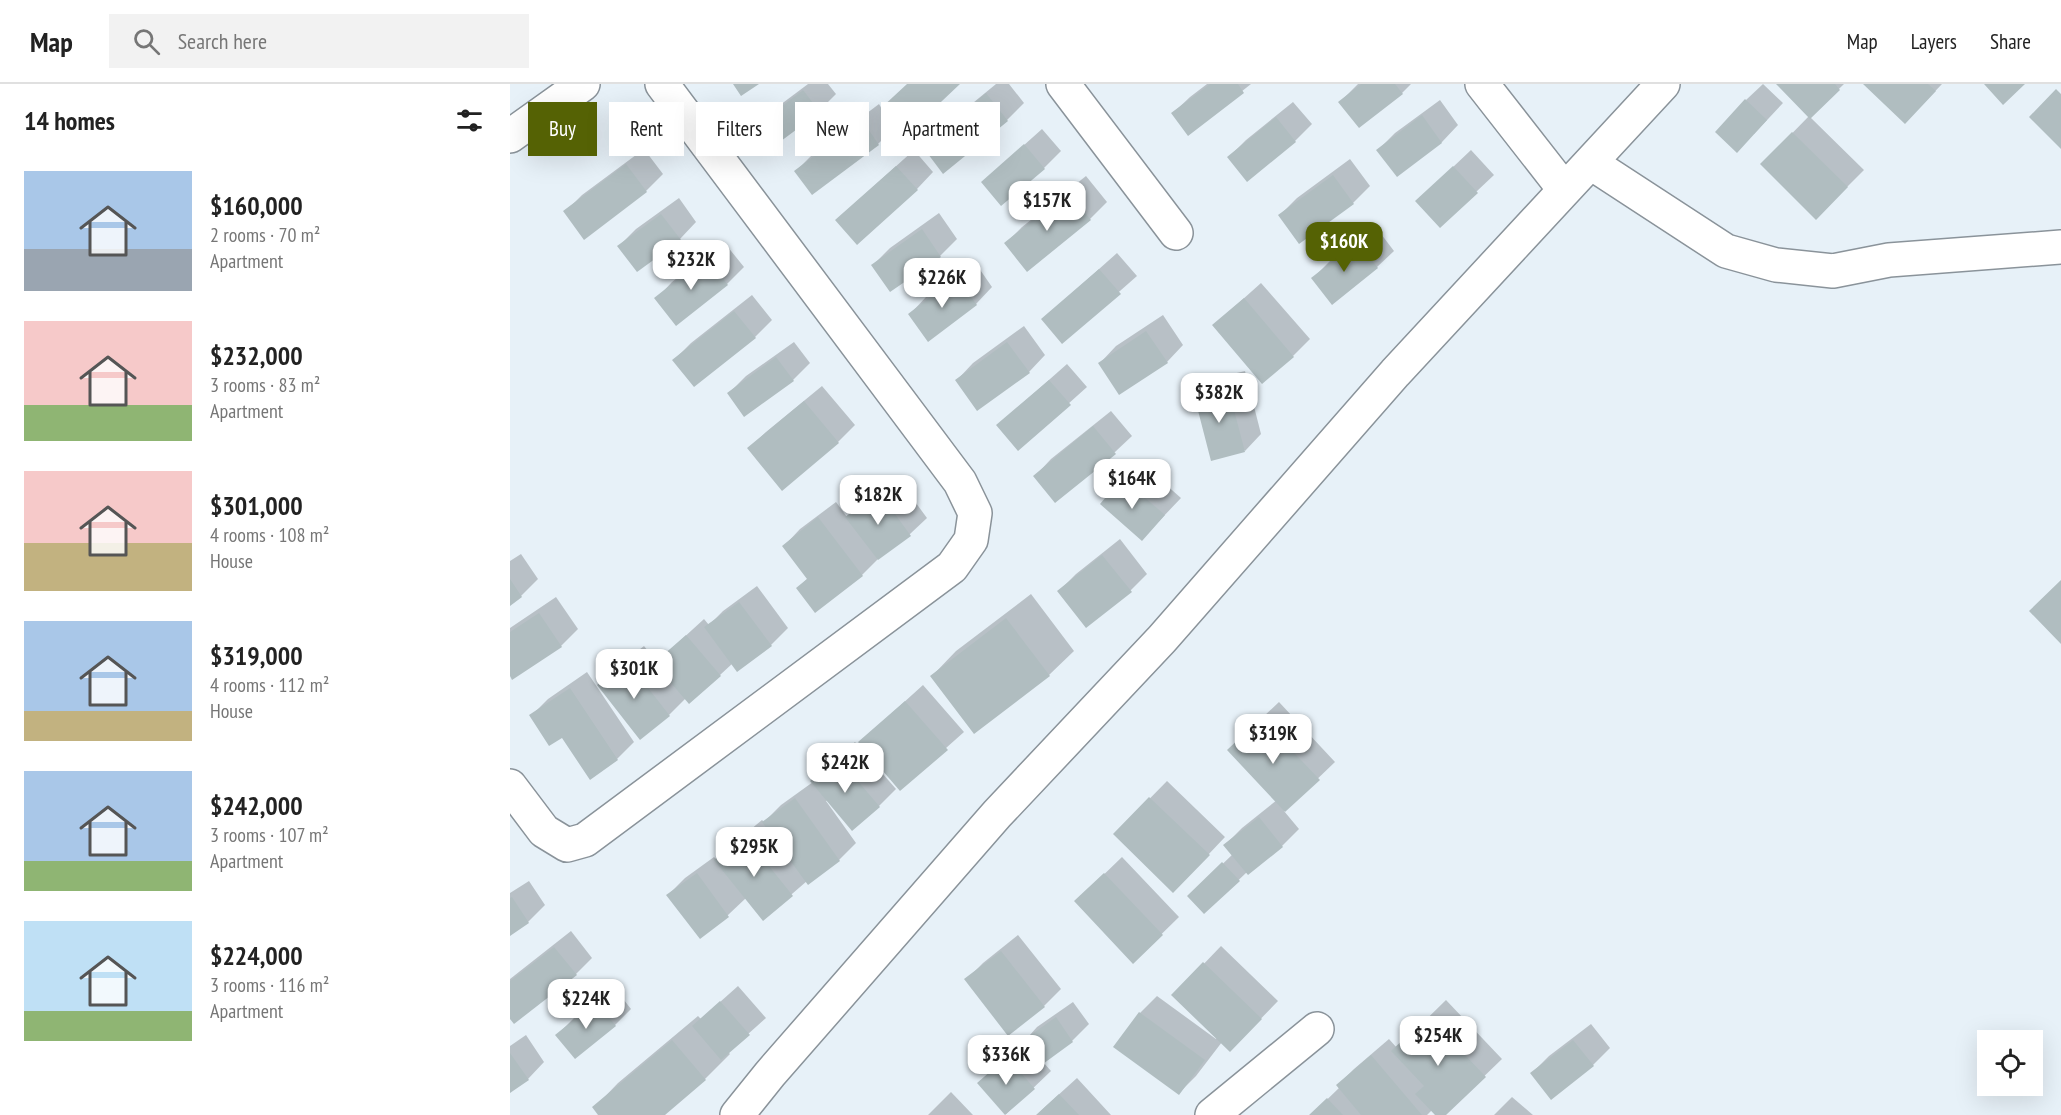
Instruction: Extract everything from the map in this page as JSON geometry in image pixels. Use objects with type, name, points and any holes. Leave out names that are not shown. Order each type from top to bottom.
[{"type":"street","points":[[510,136],[583,84]]},
{"type":"street","points":[[510,786],[544,831],[567,845],[585,840],[952,567],[971,540],[975,513],[960,482],[662,84]]},
{"type":"street","points":[[1063,84],[1176,233]]},
{"type":"street","points":[[1482,84],[1564,189]]},
{"type":"street","points":[[737,1115],[770,1074],[997,814],[1162,639],[1395,373],[1663,84]]},
{"type":"street","points":[[1591,163],[1726,251],[1776,265],[1833,271],[1889,260],[2061,247]]},
{"type":"street","points":[[1212,1115],[1317,1029]]},
{"type":"building","points":[[733,84],[759,84],[741,96]]},
{"type":"building","points":[[907,84],[960,84],[941,102],[888,102]]},
{"type":"building","points":[[1210,84],[1238,84],[1244,93],[1188,136],[1171,113]]},
{"type":"building","points":[[1361,84],[1395,84],[1403,94],[1359,128],[1338,102]]},
{"type":"building","points":[[1776,84],[1835,84],[1840,90],[1810,119]]},
{"type":"building","points":[[1863,84],[1928,84],[1936,91],[1905,124]]},
{"type":"building","points":[[1984,84],[2025,84],[2003,105]]},
{"type":"building","points":[[2056,89],[2061,94],[2061,149],[2029,117]]},
{"type":"building","points":[[803,90],[812,102],[795,102],[795,131],[783,140],[783,105]]},
{"type":"building","points":[[986,93],[993,102],[975,102]]},
{"type":"building","points":[[1745,99],[1767,120],[1737,153],[1715,132]]},
{"type":"building","points":[[1000,111],[1008,121],[1000,128]]},
{"type":"building","points":[[1422,115],[1442,143],[1397,177],[1376,150]]},
{"type":"building","points":[[1276,117],[1296,142],[1247,182],[1227,157]]},
{"type":"building","points":[[869,130],[879,145],[869,152]]},
{"type":"building","points":[[1792,132],[1848,187],[1816,220],[1760,164]]},
{"type":"building","points":[[1024,144],[1045,169],[1001,206],[981,182]]},
{"type":"building","points":[[814,156],[864,156],[812,195],[794,171]]},
{"type":"building","points":[[930,156],[965,156],[943,174]]},
{"type":"building","points":[[626,164],[647,192],[584,240],[563,211]]},
{"type":"building","points":[[896,166],[918,190],[857,245],[835,220]]},
{"type":"building","points":[[1453,166],[1478,193],[1440,228],[1415,201]]},
{"type":"building","points":[[1333,175],[1354,204],[1299,244],[1278,215]]},
{"type":"building","points":[[1068,192],[1091,220],[1027,272],[1004,243]]},
{"type":"building","points":[[661,214],[681,240],[637,272],[617,246]]},
{"type":"building","points":[[922,229],[941,257],[890,292],[871,265]]},
{"type":"building","points":[[1357,242],[1378,268],[1332,305],[1311,278]]},
{"type":"building","points":[[706,257],[728,285],[676,326],[654,298]]},
{"type":"building","points":[[1099,269],[1121,294],[1062,344],[1041,319]]},
{"type":"building","points":[[956,277],[977,305],[928,342],[908,314]]},
{"type":"building","points":[[1244,298],[1294,357],[1262,384],[1212,325]]},
{"type":"building","points":[[734,311],[756,338],[694,387],[672,360]]},
{"type":"building","points":[[1146,331],[1168,363],[1119,395],[1098,363]]},
{"type":"building","points":[[1007,342],[1030,373],[977,411],[955,380]]},
{"type":"building","points":[[776,357],[794,381],[744,417],[727,393]]},
{"type":"building","points":[[1049,380],[1071,405],[1018,451],[996,425]]},
{"type":"building","points":[[1228,387],[1245,452],[1211,461],[1194,395]]},
{"type":"building","points":[[804,401],[839,443],[782,491],[747,448]]},
{"type":"building","points":[[1093,426],[1116,454],[1055,503],[1033,476]]},
{"type":"building","points":[[1122,478],[1165,515],[1142,541],[1100,504]]},
{"type":"building","points":[[879,492],[911,536],[878,560],[845,517]]},
{"type":"building","points":[[818,517],[863,576],[815,613],[796,588],[807,579],[782,546]]},
{"type":"building","points":[[1102,555],[1132,592],[1086,628],[1057,591]]},
{"type":"building","points":[[510,579],[522,597],[510,606]]},
{"type":"building","points":[[2061,580],[2061,644],[2029,611]]},
{"type":"building","points":[[739,602],[772,646],[737,672],[704,627]]},
{"type":"building","points":[[539,613],[562,647],[512,680],[510,676],[510,632]]},
{"type":"building","points":[[1006,618],[1050,676],[974,734],[930,676]]},
{"type":"building","points":[[686,635],[721,676],[689,704],[654,663]]},
{"type":"building","points":[[627,661],[670,716],[640,740],[597,685]]},
{"type":"building","points":[[570,688],[618,760],[590,780],[562,738],[549,746],[529,715]]},
{"type":"building","points":[[905,701],[948,750],[900,791],[858,742]]},
{"type":"building","points":[[1261,718],[1320,780],[1285,812],[1227,750]]},
{"type":"building","points":[[838,758],[880,807],[852,831],[810,781]]},
{"type":"building","points":[[1149,797],[1210,855],[1173,893],[1113,834]]},
{"type":"building","points":[[795,798],[840,861],[808,885],[762,822]]},
{"type":"building","points":[[1259,817],[1283,847],[1248,875],[1223,845]]},
{"type":"building","points":[[745,836],[793,896],[763,921],[714,860]]},
{"type":"building","points":[[1222,862],[1240,881],[1204,914],[1187,896]]},
{"type":"building","points":[[697,873],[729,917],[700,939],[666,895]]},
{"type":"building","points":[[1104,873],[1163,935],[1133,964],[1074,901]]},
{"type":"building","points":[[512,897],[529,923],[510,936],[510,898]]},
{"type":"building","points":[[554,947],[577,975],[514,1024],[510,1019],[510,981]]},
{"type":"building","points":[[1001,951],[1045,1007],[1008,1036],[964,979]]},
{"type":"building","points":[[1203,962],[1262,1019],[1230,1052],[1171,995]]},
{"type":"building","points":[[720,1001],[750,1035],[721,1060],[692,1026]]},
{"type":"building","points":[[596,1002],[616,1026],[575,1059],[555,1035]]},
{"type":"building","points":[[1139,1012],[1205,1060],[1179,1095],[1113,1047]]},
{"type":"building","points":[[1428,1016],[1486,1077],[1446,1115],[1435,1115],[1415,1094],[1424,1086],[1391,1051]]},
{"type":"building","points":[[1056,1017],[1073,1042],[1036,1069],[1018,1044]]},
{"type":"building","points":[[672,1040],[706,1080],[665,1115],[598,1115],[592,1107]]},
{"type":"building","points":[[1573,1040],[1594,1066],[1551,1100],[1530,1073]]},
{"type":"building","points":[[510,1053],[529,1080],[510,1093]]},
{"type":"building","points":[[1371,1055],[1422,1115],[1361,1115],[1336,1085]]},
{"type":"building","points":[[1007,1057],[1035,1089],[1005,1115],[977,1083]]},
{"type":"building","points":[[1059,1094],[1079,1115],[1036,1115]]},
{"type":"building","points":[[1327,1098],[1343,1115],[1309,1115]]}]
